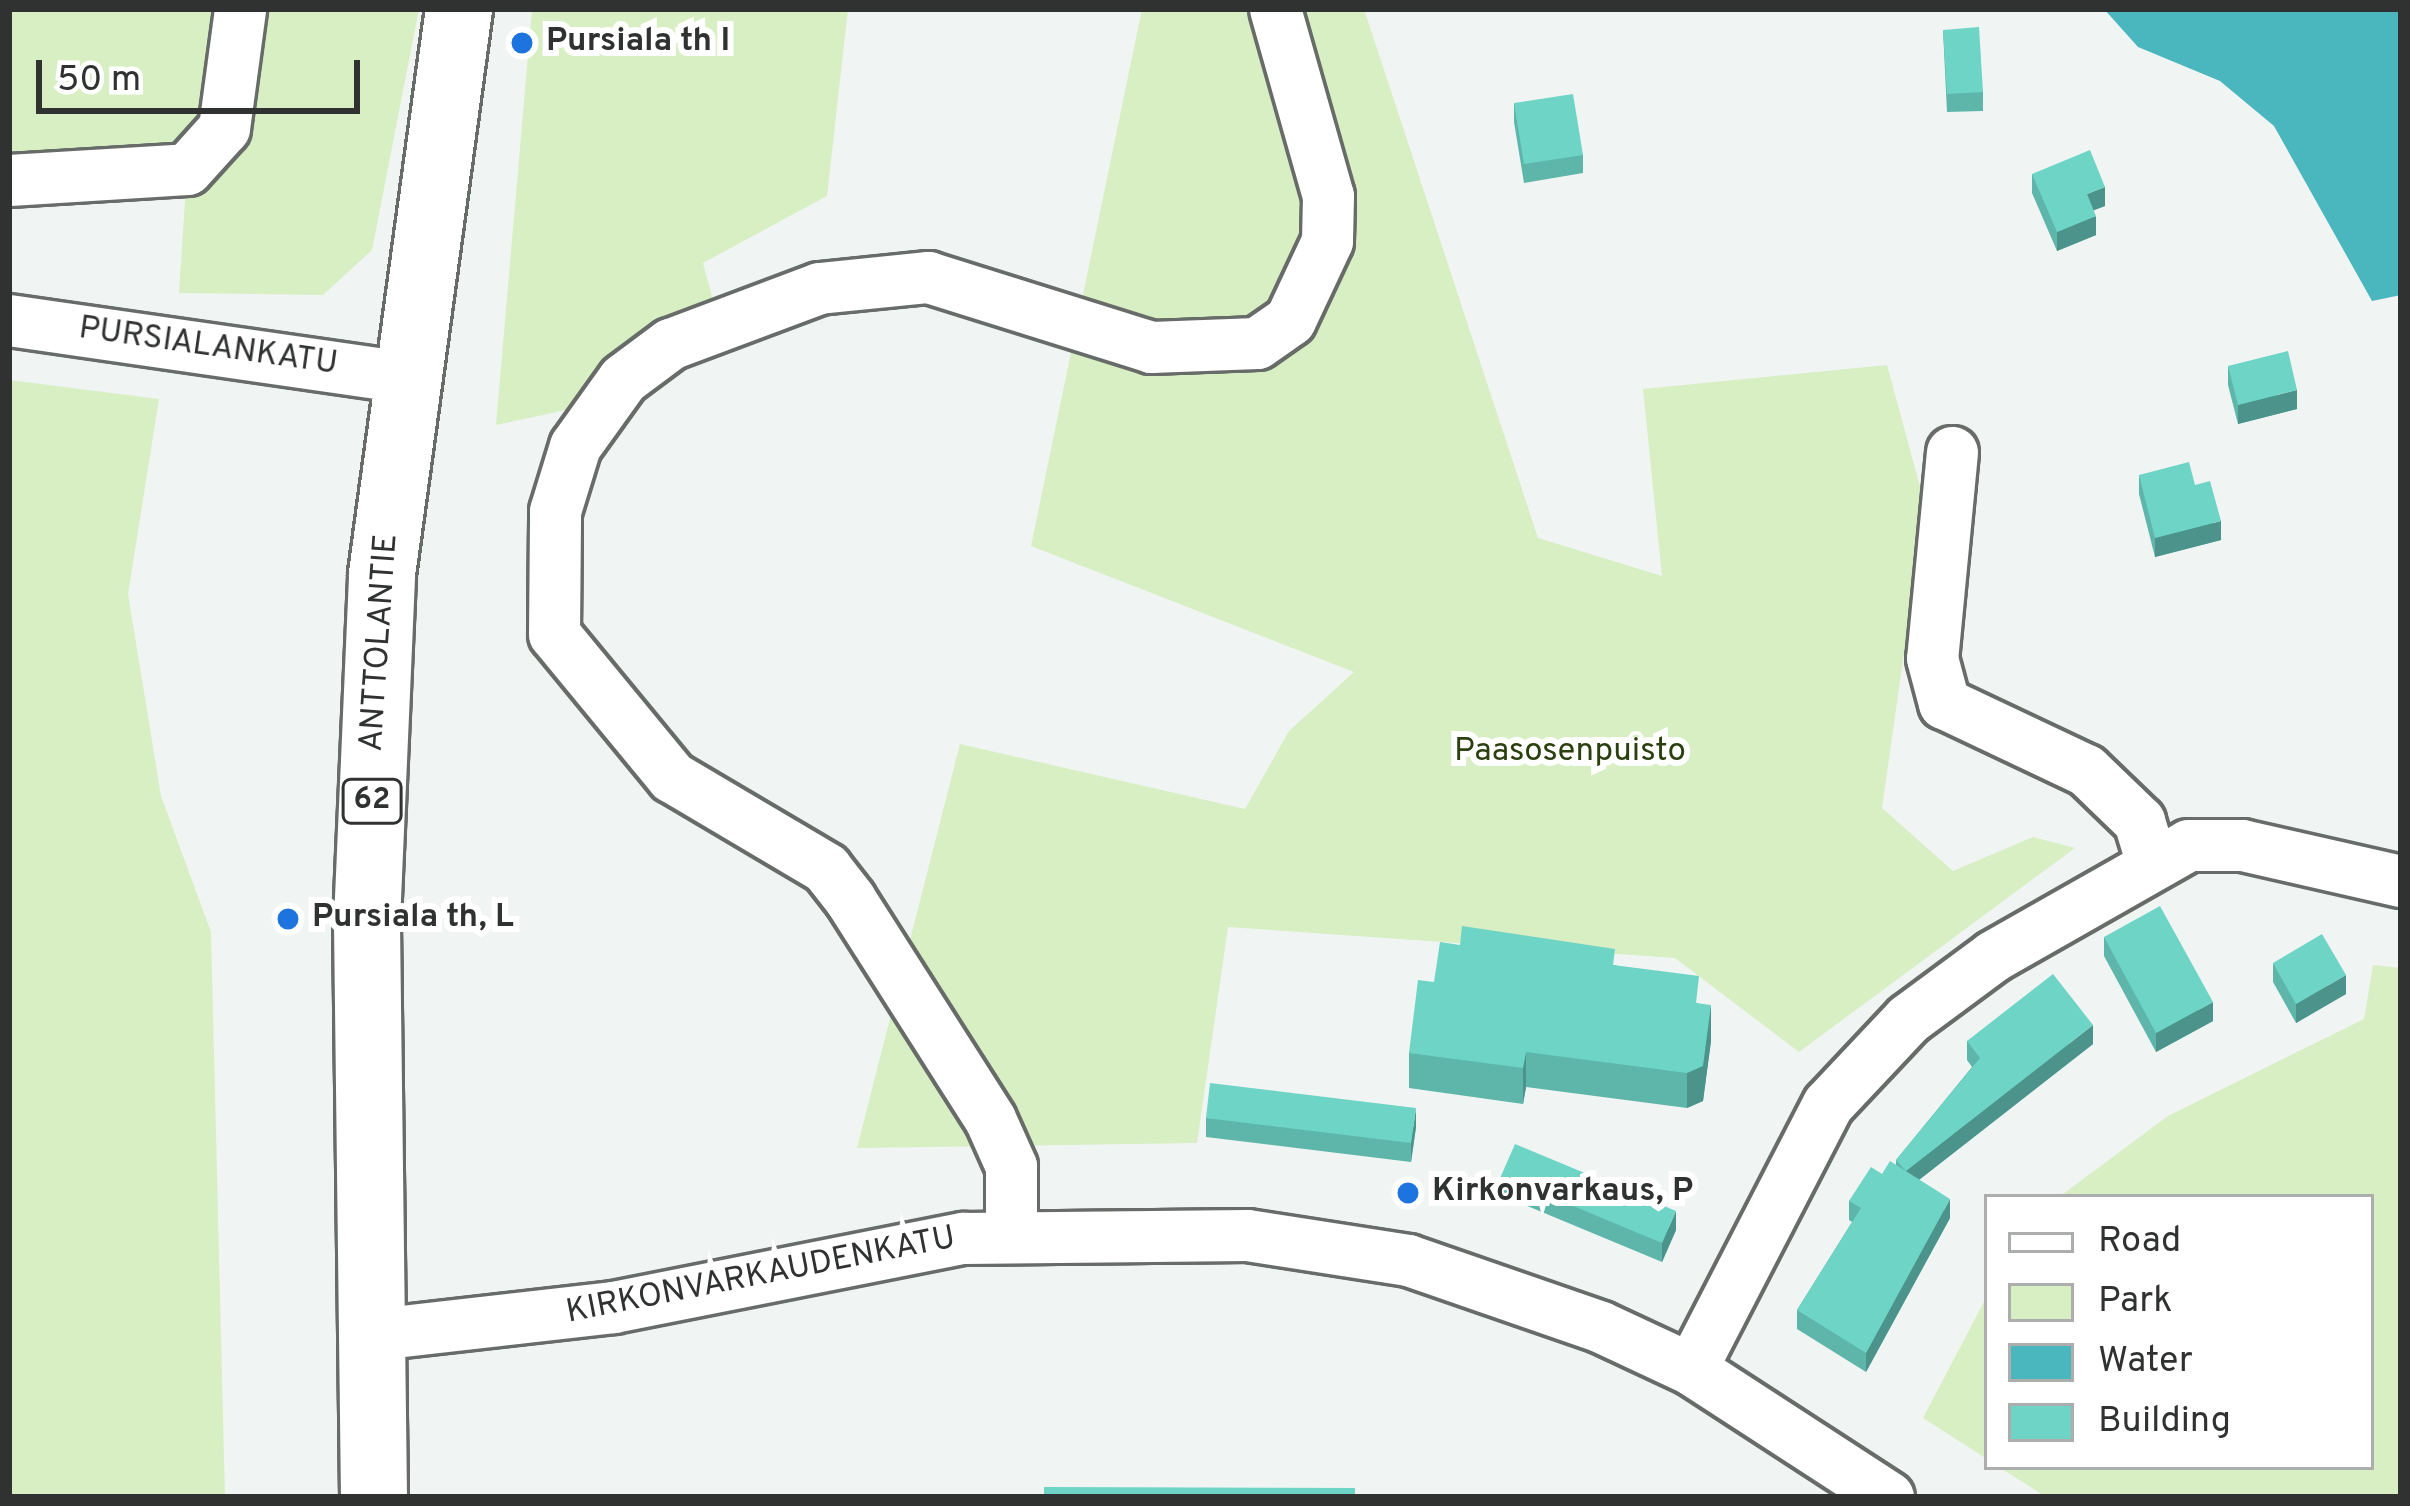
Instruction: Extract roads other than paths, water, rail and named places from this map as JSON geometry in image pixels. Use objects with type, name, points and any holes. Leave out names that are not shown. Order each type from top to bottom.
[{"type":"main road","name":"ANTTOLANTIE","points":[[374,1497],[367,1335],[369,874],[382,574],[459,9]]},
{"type":"street","points":[[9,180],[187,169],[224,128],[240,9]]},
{"type":"street","points":[[1011,1234],[1011,1166],[990,1120],[850,898],[826,868],[672,776],[554,634],[555,512],[575,446],[623,380],[670,344],[819,288],[928,277],[1151,347],[1257,343],[1290,320],[1327,242],[1328,196],[1275,9]]},
{"type":"street","name":"PURSIALANKATU","points":[[9,320],[406,377]]},
{"type":"street","points":[[1952,452],[1932,658],[1943,703],[2086,770],[2139,821],[2150,858]]},
{"type":"street","points":[[1691,1370],[1788,1169],[1869,1058],[1944,989],[2150,858],[2214,841],[2401,881]]},
{"type":"street","name":"KIRKONVARKAUDENKATU","points":[[367,1335],[613,1307],[1011,1234],[1247,1235],[1408,1260],[1691,1370],[1888,1497]]},
{"type":"water","points":[[2104,9],[2401,9],[2401,295],[2372,301],[2274,126],[2220,81],[2138,47]]},
{"type":"place","name":"Pursiala th I","points":[[522,43]]},
{"type":"place","name":"Pursiala th, L","points":[[288,919]]},
{"type":"place","name":"Kirkonvarkaus, P","points":[[1408,1193]]},
{"type":"park label","name":"Paasosenpuisto","points":[[1570,753]]}]
